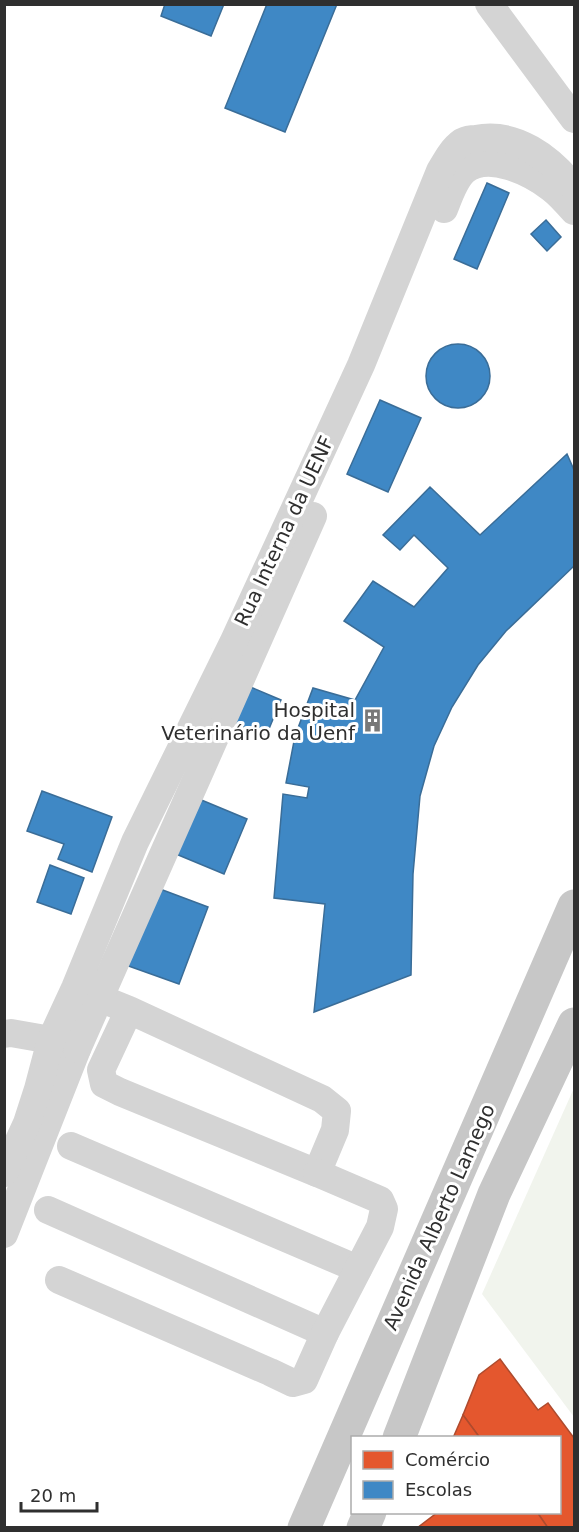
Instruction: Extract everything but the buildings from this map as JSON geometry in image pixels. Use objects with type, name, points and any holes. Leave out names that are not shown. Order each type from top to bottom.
[{"type":"main road","name":"Avenida Alberto Lamego","points":[[304,1527],[574,906]]},
{"type":"main road","name":"Avenida Alberto Lamego","points":[[399,1436],[494,1194],[574,1024]]},
{"type":"street","points":[[489,4],[574,119]]},
{"type":"street","name":"Rua Interna da UENF","points":[[4,1234],[77,1049],[87,993],[135,842],[233,643],[356,375],[440,171],[450,154],[463,141],[484,137],[504,138],[524,145],[539,154],[567,178],[574,188]]},
{"type":"street","name":"Rua Interna da UENF","points":[[4,1173],[27,1123],[51,1040],[87,993],[344,444],[458,177],[466,170],[485,163],[505,165],[525,172],[551,188],[574,211]]},
{"type":"street","points":[[87,993],[322,1099],[337,1111],[335,1130],[317,1173]]},
{"type":"street","points":[[59,1280],[292,1383],[304,1380],[325,1333],[380,1227],[384,1209],[380,1200],[104,1084],[101,1070],[129,1010]]},
{"type":"street","points":[[4,1034],[11,1033],[51,1040],[77,1049]]},
{"type":"street","points":[[72,1146],[358,1269]]},
{"type":"street","points":[[48,1210],[325,1333]]},
{"type":"shaded area","points":[[574,1088],[574,1417],[482,1294]]},
{"type":"place","name":"Hospital Veterinário da Uenf","points":[[373,721]]}]
